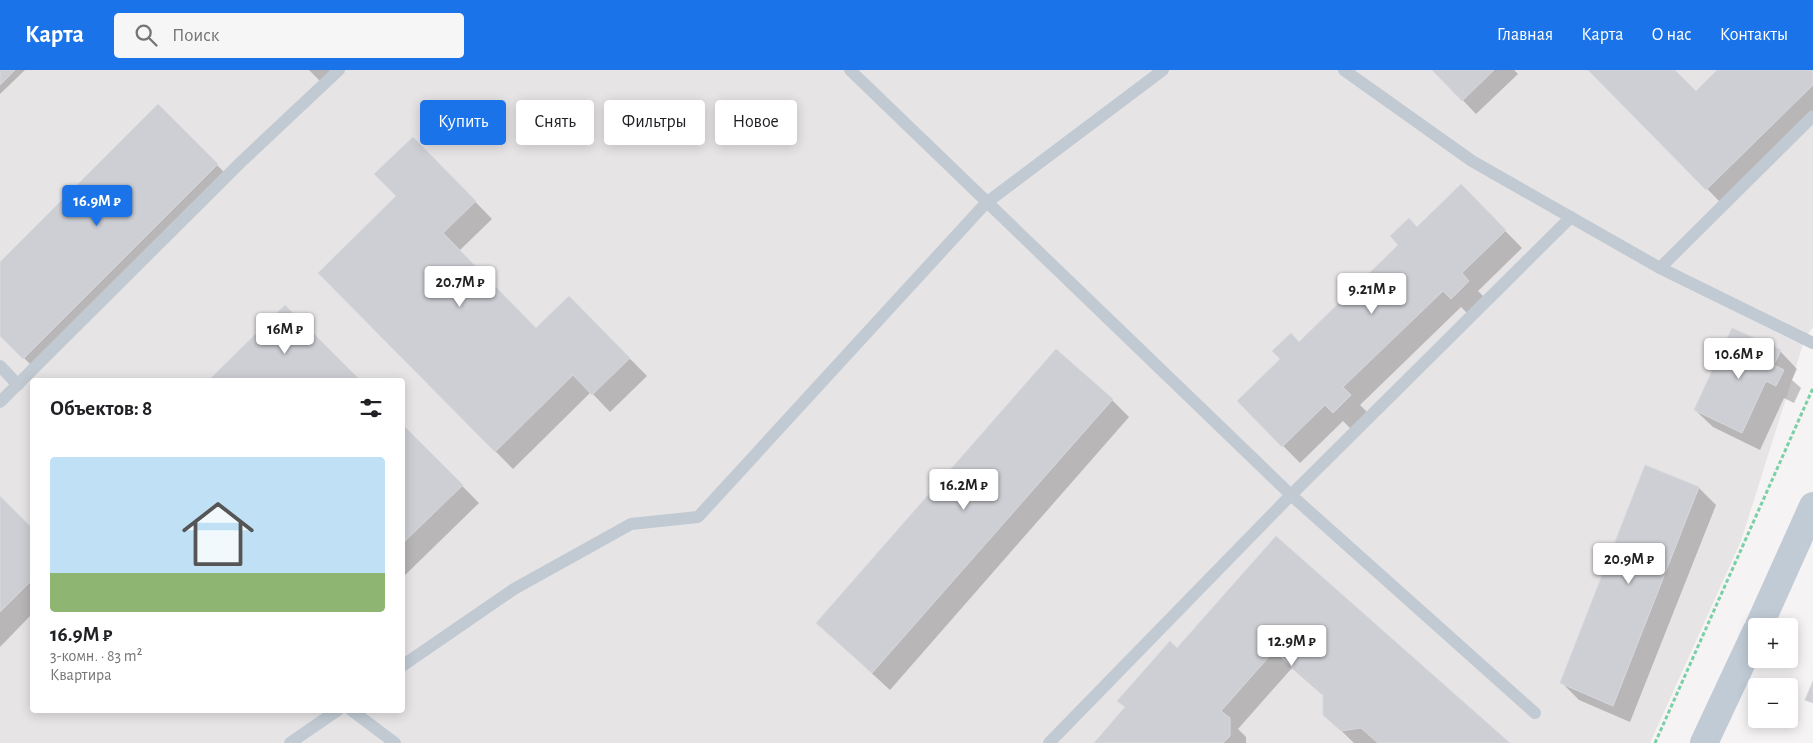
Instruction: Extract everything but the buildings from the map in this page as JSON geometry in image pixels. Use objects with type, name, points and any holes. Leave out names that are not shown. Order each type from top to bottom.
[{"type":"main road","points":[[1763,618],[1813,506]]},
{"type":"main road","points":[[1704,743],[1748,649]]},
{"type":"lane","points":[[0,402],[241,162],[339,70]]},
{"type":"lane","points":[[850,70],[1291,495],[1535,713]]},
{"type":"lane","points":[[405,664],[514,589],[631,524],[698,517],[986,203],[1163,70]]},
{"type":"lane","points":[[1344,70],[1472,161],[1660,268],[1813,343]]},
{"type":"lane","points":[[1660,268],[1813,116]]},
{"type":"lane","points":[[1049,743],[1291,495],[1571,217]]},
{"type":"lane","points":[[0,366],[18,384]]},
{"type":"lane","points":[[290,743],[334,713]]},
{"type":"lane","points":[[356,713],[395,743]]},
{"type":"path","points":[[1655,743],[1813,389]]},
{"type":"shaded area","points":[[0,70],[1813,70],[1813,327],[1805,338],[1741,541],[1650,743],[0,743]]}]
